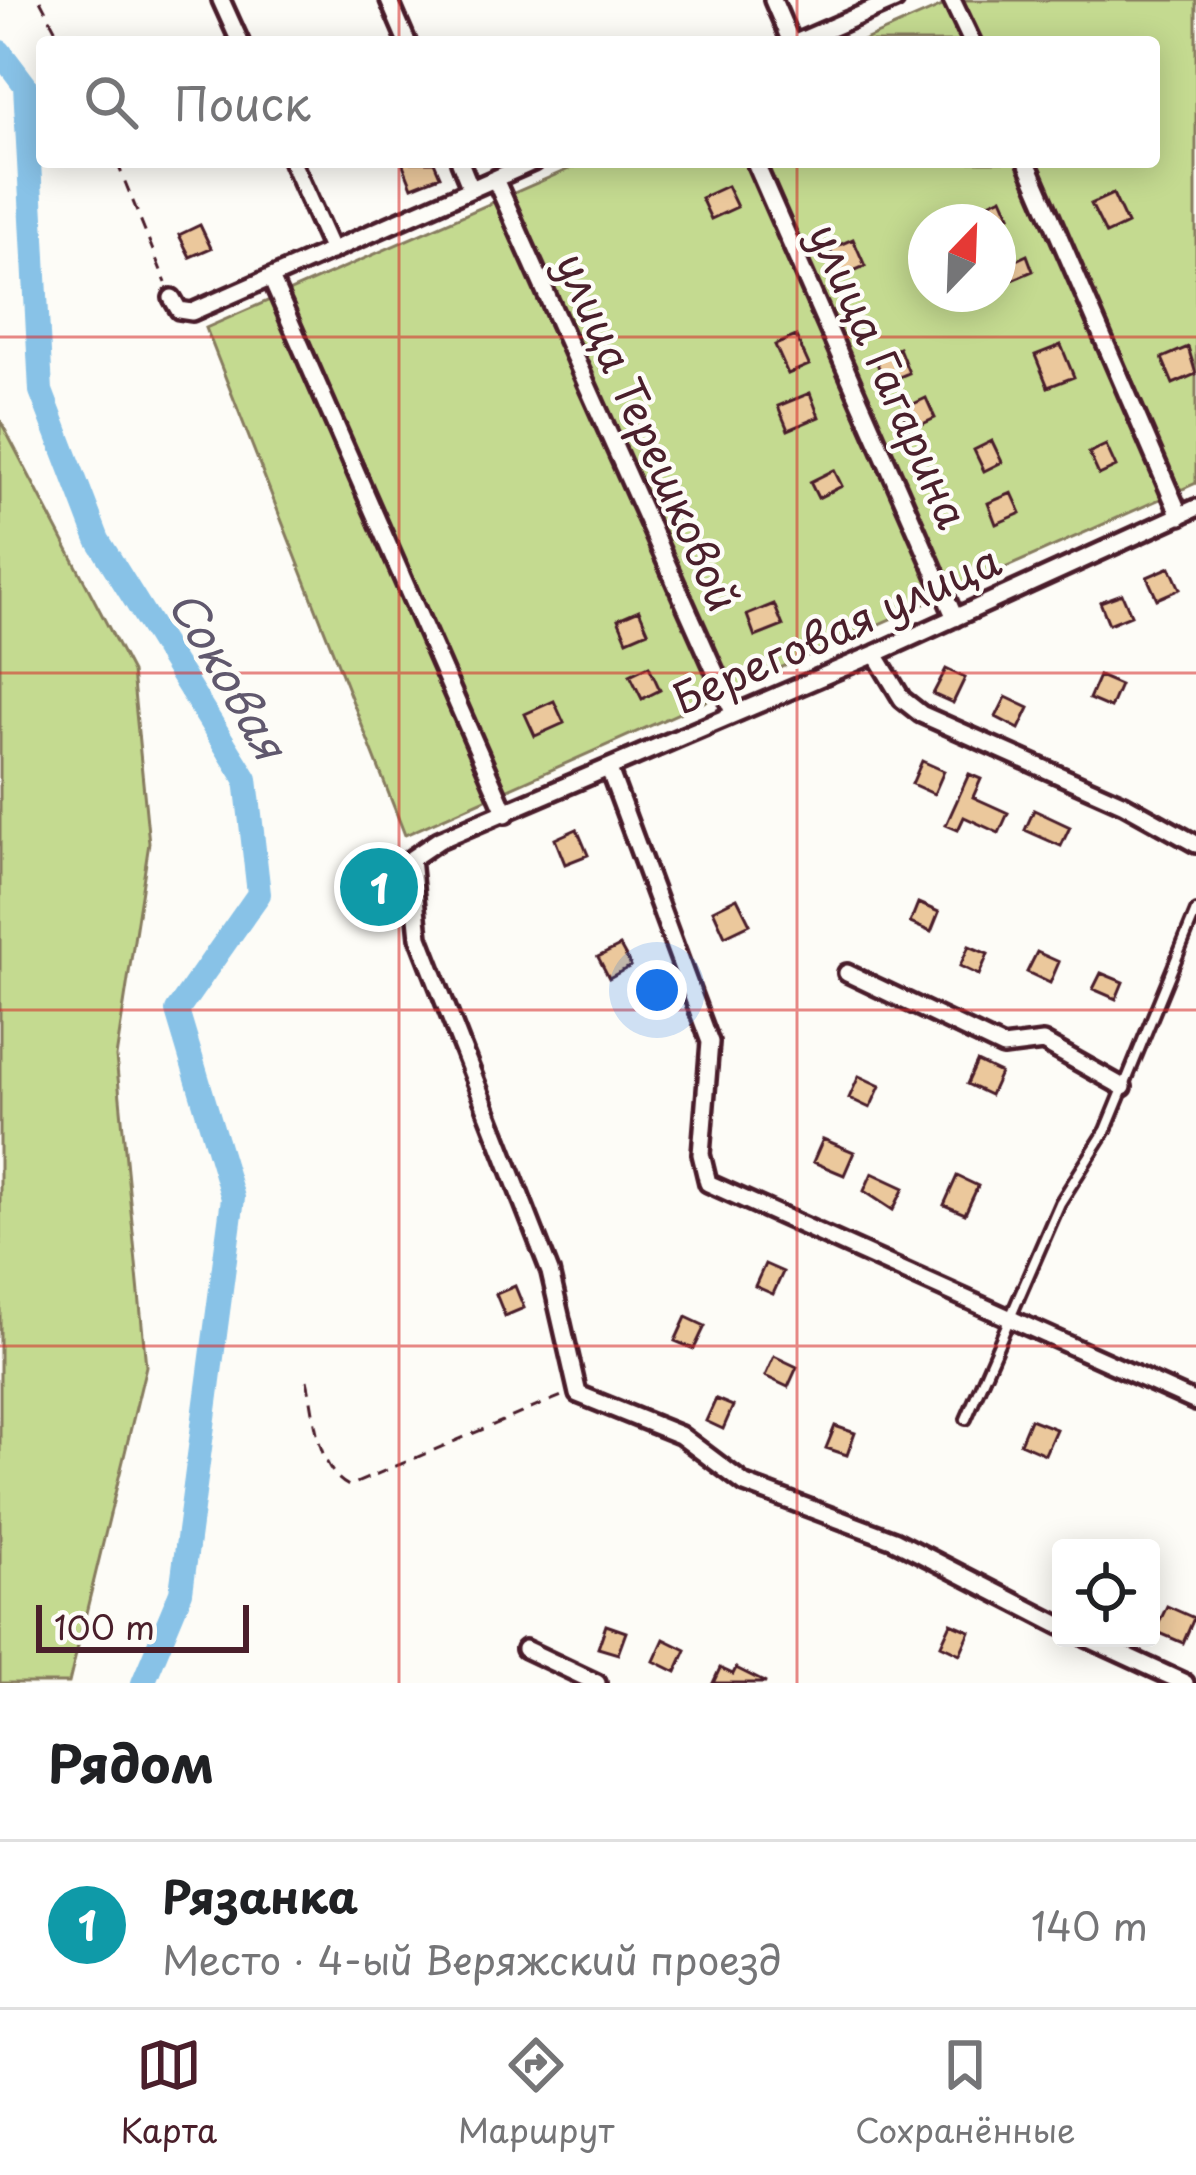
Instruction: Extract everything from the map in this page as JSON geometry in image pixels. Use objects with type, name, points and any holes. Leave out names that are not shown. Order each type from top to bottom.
[{"type":"street","points":[[221,0],[237,36]]},
{"type":"street","points":[[389,0],[404,36]]},
{"type":"street","points":[[773,0],[792,36]]},
{"type":"street","points":[[809,36],[896,0]]},
{"type":"street","points":[[952,0],[969,36]]},
{"type":"street","points":[[295,168],[332,251]]},
{"type":"street","points":[[462,168],[471,190]]},
{"type":"street","points":[[172,298],[179,310],[192,312],[519,168]]},
{"type":"street","name":"улица Гагарина","points":[[758,168],[955,618]]},
{"type":"street","points":[[1030,168],[1188,512]]},
{"type":"street","name":"улица Терешковой","points":[[494,179],[734,714]]},
{"type":"street","points":[[271,278],[506,814]]},
{"type":"street","name":"Береговая улица","points":[[578,1394],[550,1271],[419,937],[411,860],[440,840],[875,654],[1188,512]]},
{"type":"street","points":[[875,654],[902,699],[921,714],[1124,804],[1196,844]]},
{"type":"street","points":[[609,769],[710,1042],[701,1154],[708,1183],[1196,1402]]},
{"type":"street","points":[[847,973],[924,1005],[1003,1047],[1043,1042],[1123,1087]]},
{"type":"street","points":[[578,1394],[693,1442],[745,1484],[894,1540],[1052,1621]]},
{"type":"street","points":[[1107,1647],[1185,1683]]},
{"type":"street","points":[[525,1649],[597,1683]]},
{"type":"lane","points":[[967,1419],[1060,1203],[1106,1130],[1196,911]]},
{"type":"path","points":[[40,0],[59,36]]},
{"type":"path","points":[[119,168],[172,298]]},
{"type":"path","points":[[307,1380],[326,1463],[335,1477],[350,1486],[557,1396],[578,1394]]},
{"type":"green space","points":[[956,0],[1196,0],[1196,483],[405,835],[206,328],[571,168],[1160,168],[1160,36],[874,36]]},
{"type":"green space","points":[[0,420],[132,672],[149,843],[116,1057],[146,1366],[69,1683],[0,1683]]},
{"type":"building","points":[[404,168],[437,168],[440,176],[412,187]]},
{"type":"building","points":[[727,186],[737,207],[711,219],[701,198]]},
{"type":"building","points":[[1113,194],[1127,224],[1106,234],[1091,204]]},
{"type":"building","points":[[200,225],[211,248],[190,257],[179,235]]},
{"type":"building","points":[[853,239],[865,266],[842,276],[830,249]]},
{"type":"building","points":[[1027,255],[1033,271],[1016,278],[1016,260]]},
{"type":"building","points":[[796,336],[809,365],[788,374],[775,345]]},
{"type":"building","points":[[1061,345],[1074,377],[1048,387],[1035,355]]},
{"type":"building","points":[[1188,347],[1196,374],[1173,384],[1162,358]]},
{"type":"building","points":[[899,348],[909,373],[885,383],[875,358]]},
{"type":"building","points":[[810,393],[819,417],[788,430],[778,406]]},
{"type":"building","points":[[926,398],[935,418],[910,430],[901,410]]},
{"type":"building","points":[[992,441],[1002,462],[984,471],[974,450]]},
{"type":"building","points":[[1106,445],[1116,467],[1099,475],[1089,453]]},
{"type":"building","points":[[834,470],[842,486],[818,498],[810,482]]},
{"type":"building","points":[[1012,493],[1021,513],[996,524],[988,503]]},
{"type":"building","points":[[1170,567],[1180,589],[1157,599],[1147,577]]},
{"type":"building","points":[[1122,594],[1131,615],[1109,624],[1100,602]]},
{"type":"building","points":[[774,604],[783,626],[755,637],[747,615]]},
{"type":"building","points":[[639,610],[648,631],[627,640],[618,619]]},
{"type":"building","points":[[649,666],[660,690],[642,699],[630,675]]},
{"type":"building","points":[[946,669],[965,678],[953,703],[933,694]]},
{"type":"building","points":[[1099,676],[1120,685],[1110,708],[1089,699]]},
{"type":"building","points":[[1006,697],[1029,708],[1019,729],[996,717]]},
{"type":"building","points":[[554,701],[564,723],[535,736],[525,714]]},
{"type":"building","points":[[922,761],[944,771],[934,794],[912,784]]},
{"type":"building","points":[[969,774],[981,779],[973,797],[1008,813],[999,833],[964,817],[958,830],[946,825]]},
{"type":"building","points":[[1034,810],[1070,827],[1061,846],[1025,830]]},
{"type":"building","points":[[577,829],[588,855],[565,864],[555,839]]},
{"type":"building","points":[[737,898],[750,924],[725,936],[713,910]]},
{"type":"building","points":[[918,903],[939,912],[931,932],[910,923]]},
{"type":"building","points":[[620,946],[631,966],[609,978],[598,957]]},
{"type":"building","points":[[969,946],[988,954],[979,975],[960,966]]},
{"type":"building","points":[[1037,952],[1059,962],[1050,983],[1027,972]]},
{"type":"building","points":[[1101,973],[1123,982],[1116,999],[1093,989]]},
{"type":"building","points":[[977,1062],[1000,1073],[990,1095],[967,1084]]},
{"type":"building","points":[[859,1076],[880,1086],[870,1108],[849,1098]]},
{"type":"building","points":[[823,1139],[854,1152],[844,1175],[813,1162]]},
{"type":"building","points":[[872,1173],[904,1188],[893,1210],[864,1191]]},
{"type":"building","points":[[957,1176],[978,1186],[965,1214],[944,1205]]},
{"type":"building","points":[[765,1264],[783,1272],[773,1294],[755,1286]]},
{"type":"building","points":[[515,1286],[524,1308],[505,1316],[496,1294]]},
{"type":"building","points":[[686,1317],[705,1326],[694,1349],[675,1341]]},
{"type":"building","points":[[774,1356],[797,1367],[788,1387],[765,1376]]},
{"type":"building","points":[[716,1399],[733,1406],[723,1429],[706,1421]]},
{"type":"building","points":[[1030,1419],[1056,1429],[1045,1454],[1020,1443]]},
{"type":"building","points":[[835,1426],[855,1433],[847,1455],[826,1448]]},
{"type":"building","points":[[1167,1606],[1194,1618],[1183,1643],[1160,1633]]},
{"type":"building","points":[[951,1623],[970,1631],[960,1654],[941,1645]]},
{"type":"building","points":[[606,1625],[626,1632],[618,1654],[598,1648]]},
{"type":"building","points":[[664,1639],[686,1650],[676,1672],[654,1661]]},
{"type":"building","points":[[720,1668],[733,1674],[736,1668],[766,1683],[713,1683]]},
{"type":"waterway","name":"Соковая","points":[[0,52],[25,85],[41,391],[98,540],[246,779],[259,894],[177,1011],[233,1198],[181,1592],[143,1683]]},
{"type":"place","name":"Рязанка","points":[[379,887]]}]
